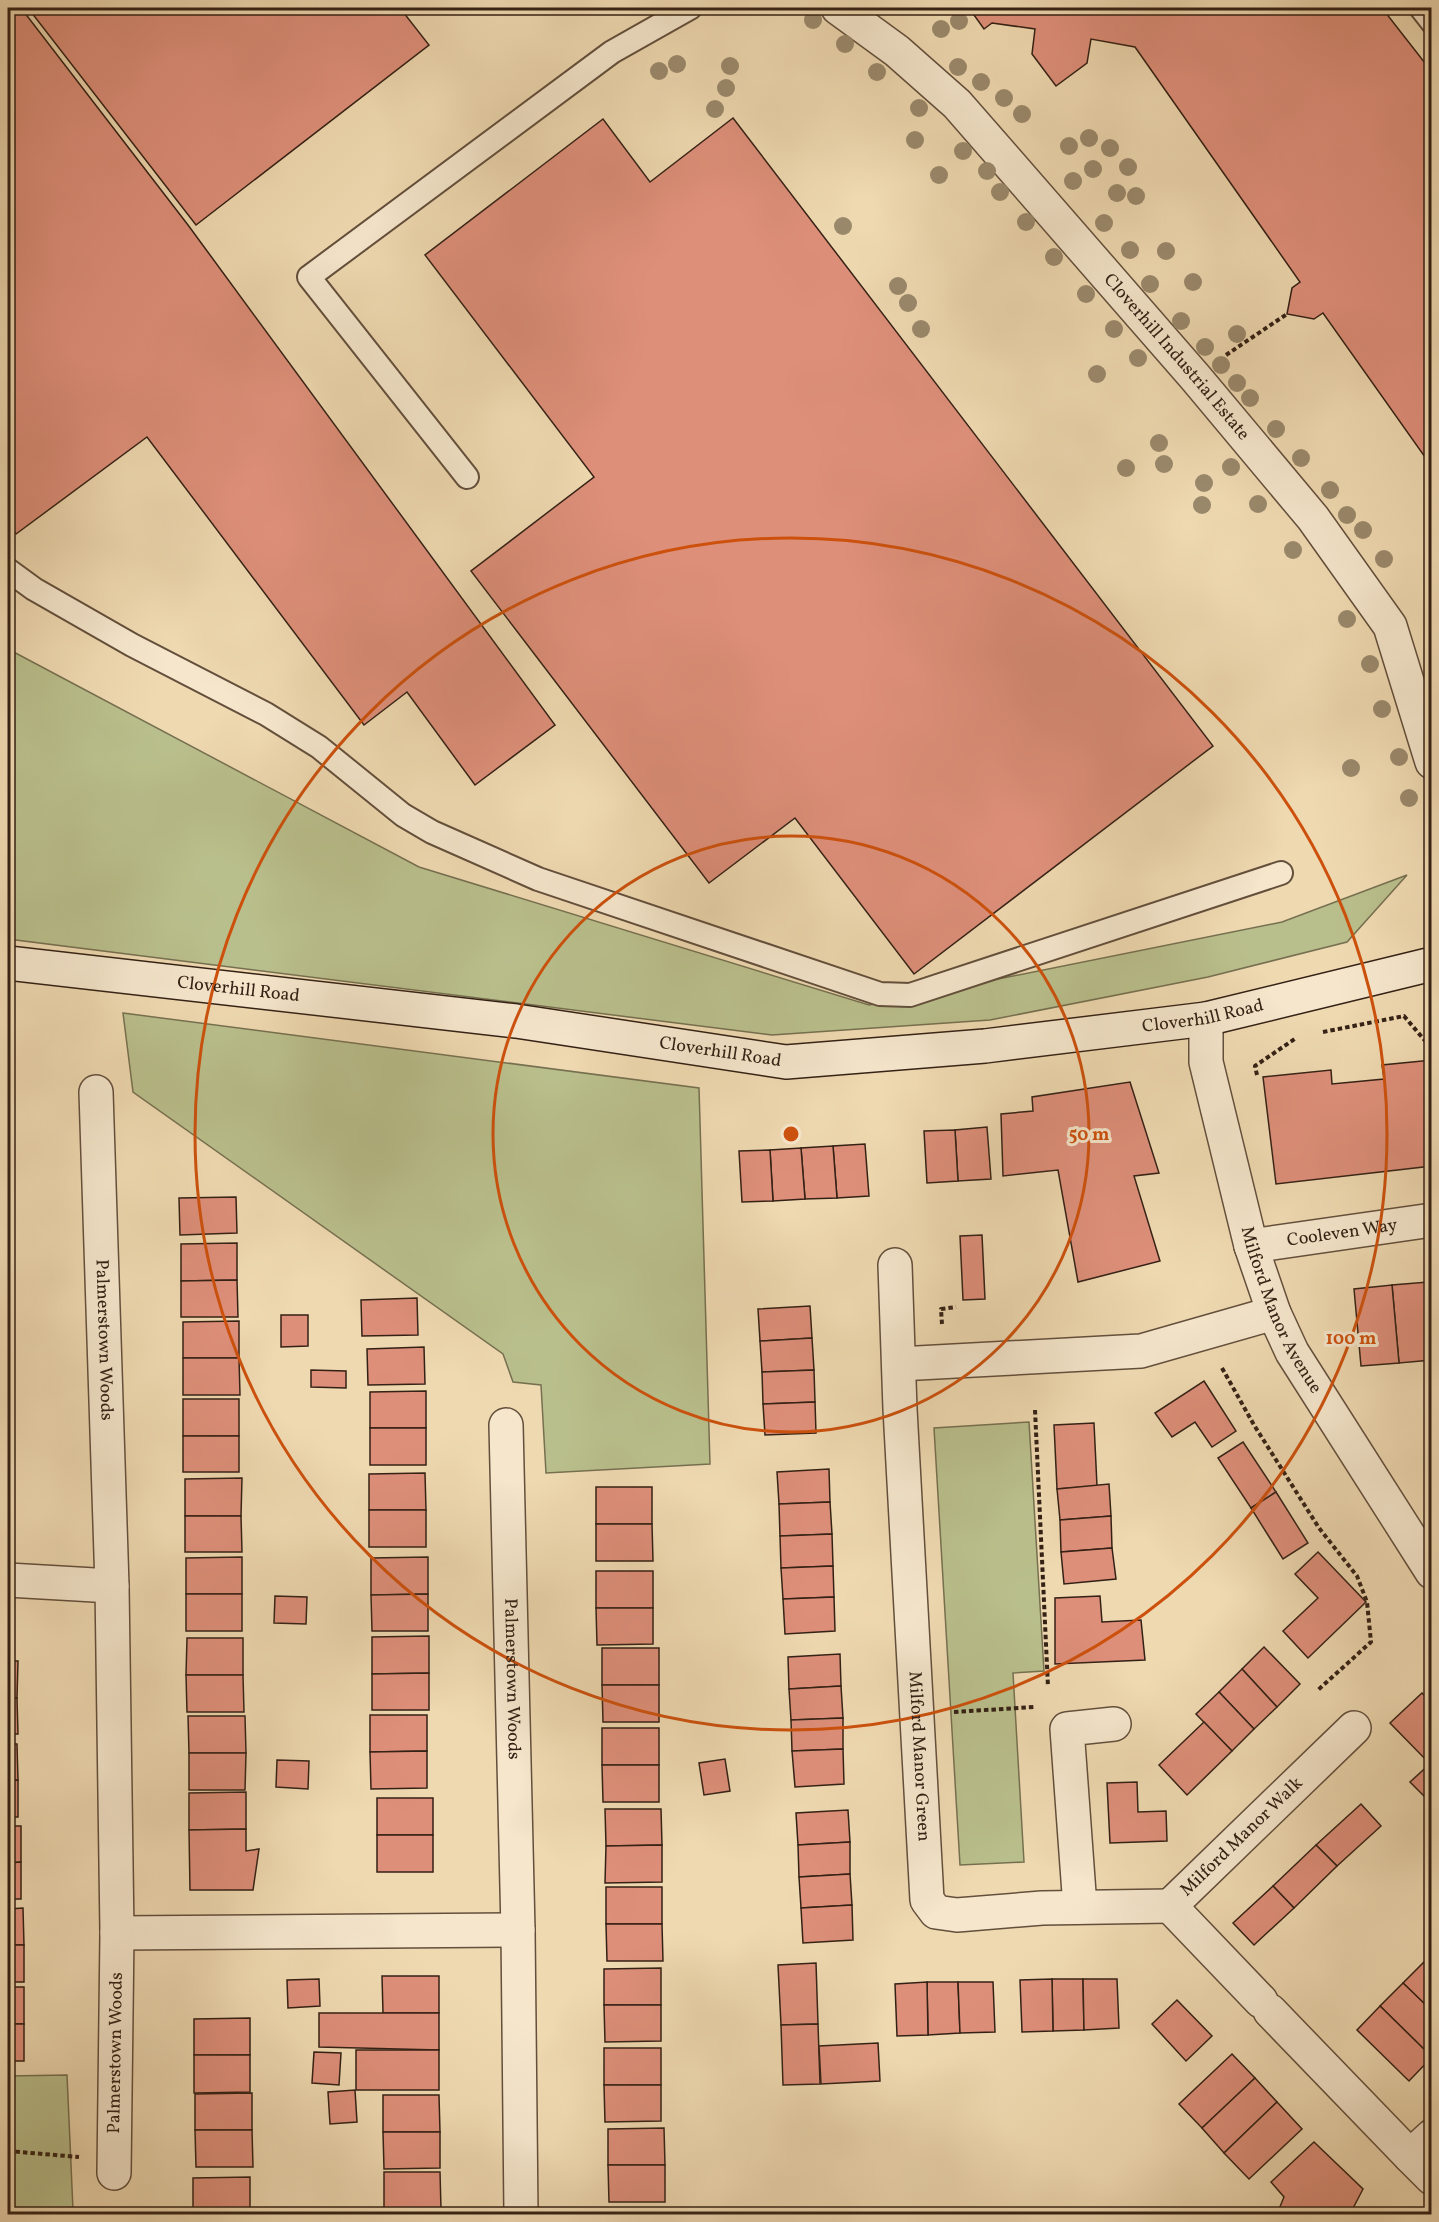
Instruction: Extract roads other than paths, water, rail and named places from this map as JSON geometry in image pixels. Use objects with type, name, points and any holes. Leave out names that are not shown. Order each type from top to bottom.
[{"type":"street","name":"Cloverhill Industrial Estate","points":[[838,8],[897,51],[957,104],[1195,377],[1313,518],[1390,626],[1431,762]]},
{"type":"street","name":"Cloverhill Road","points":[[8,963],[516,1021],[786,1062],[985,1046],[1206,1019],[1431,964]]},
{"type":"street","name":"Milford Manor Avenue","points":[[1206,1019],[1206,1062],[1251,1246],[1274,1313],[1292,1352],[1431,1572]]},
{"type":"street","name":"Palmerstown Woods","points":[[96,1092],[112,1586],[117,1932],[114,2173]]},
{"type":"street","name":"Cooleven Way","points":[[1251,1246],[1431,1220]]},
{"type":"street","name":"Milford Manor Green","points":[[895,1265],[927,1900],[936,1912],[957,1915],[1080,1907],[1170,1906]]},
{"type":"street","points":[[899,1364],[1141,1351],[1274,1313]]},
{"type":"street","name":"Palmerstown Woods","points":[[506,1425],[518,1930],[520,2214]]},
{"type":"street","points":[[8,1580],[112,1586]]},
{"type":"street","points":[[1080,1907],[1067,1729],[1114,1724]]},
{"type":"street","name":"Milford Manor Walk","points":[[1354,1728],[1170,1906],[1265,2006],[1424,2157]]},
{"type":"street","points":[[117,1932],[518,1930]]},
{"type":"lane","points":[[467,477],[309,277],[612,52],[690,8]]},
{"type":"lane","points":[[1421,8],[1431,22]]},
{"type":"lane","points":[[8,570],[34,589],[132,645],[275,720],[319,747],[403,814],[432,832],[538,879],[880,994],[910,994],[1281,873]]}]
